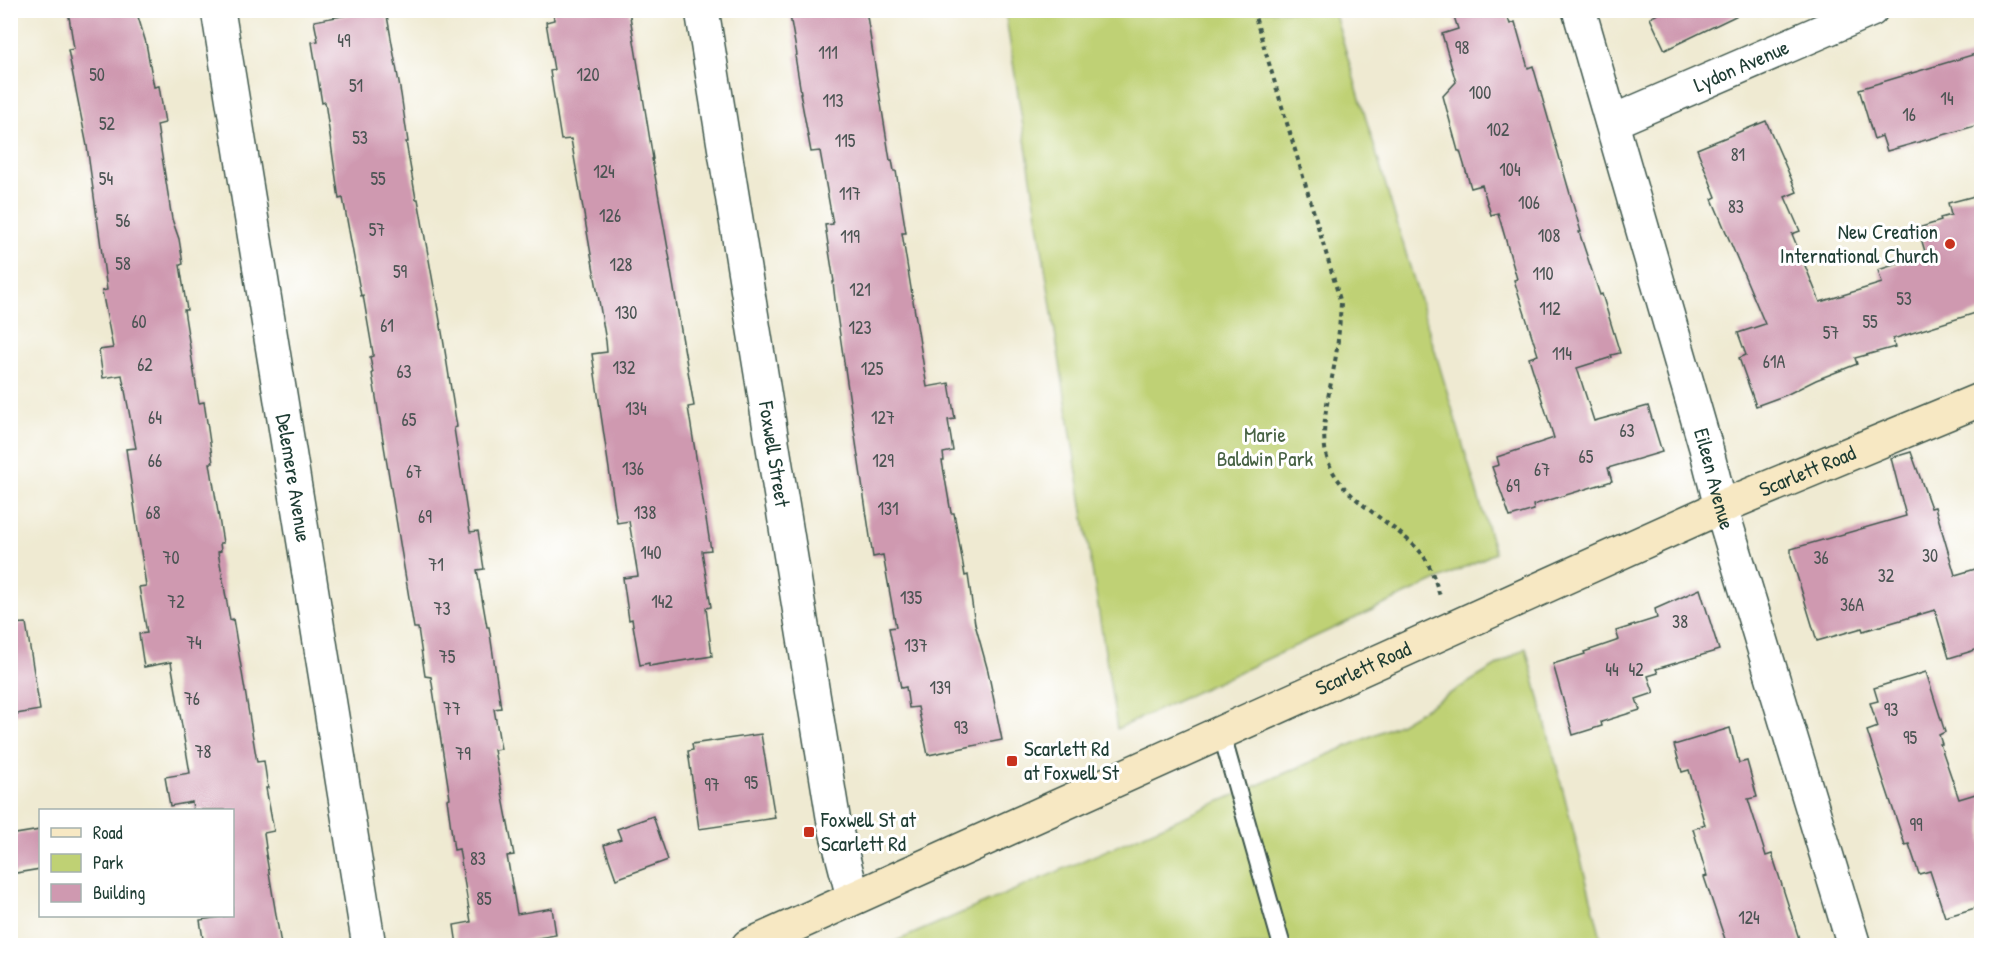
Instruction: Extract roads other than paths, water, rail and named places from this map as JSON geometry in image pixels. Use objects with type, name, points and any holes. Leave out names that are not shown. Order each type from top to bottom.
[{"type":"main road","name":"Scarlett Road","points":[[748,945],[1721,507],[1982,399]]},
{"type":"street","name":"Delemere Avenue","points":[[218,10],[369,945]]},
{"type":"street","name":"Foxwell Street","points":[[702,10],[834,823],[853,897]]},
{"type":"street","name":"Eileen Avenue","points":[[1579,10],[1703,437],[1721,507],[1854,945]]},
{"type":"street","name":"Lydon Avenue","points":[[1612,123],[1871,10]]},
{"type":"lane","points":[[1221,732],[1282,945]]},
{"type":"place","name":"New Creation International Church","points":[[1950,244]]},
{"type":"place","name":"Scarlett Rd at Foxwell St","points":[[1012,761]]},
{"type":"place","name":"Foxwell St at Scarlett Rd","points":[[809,832]]},
{"type":"park label","name":"Marie Baldwin Park","points":[[1265,447]]}]
